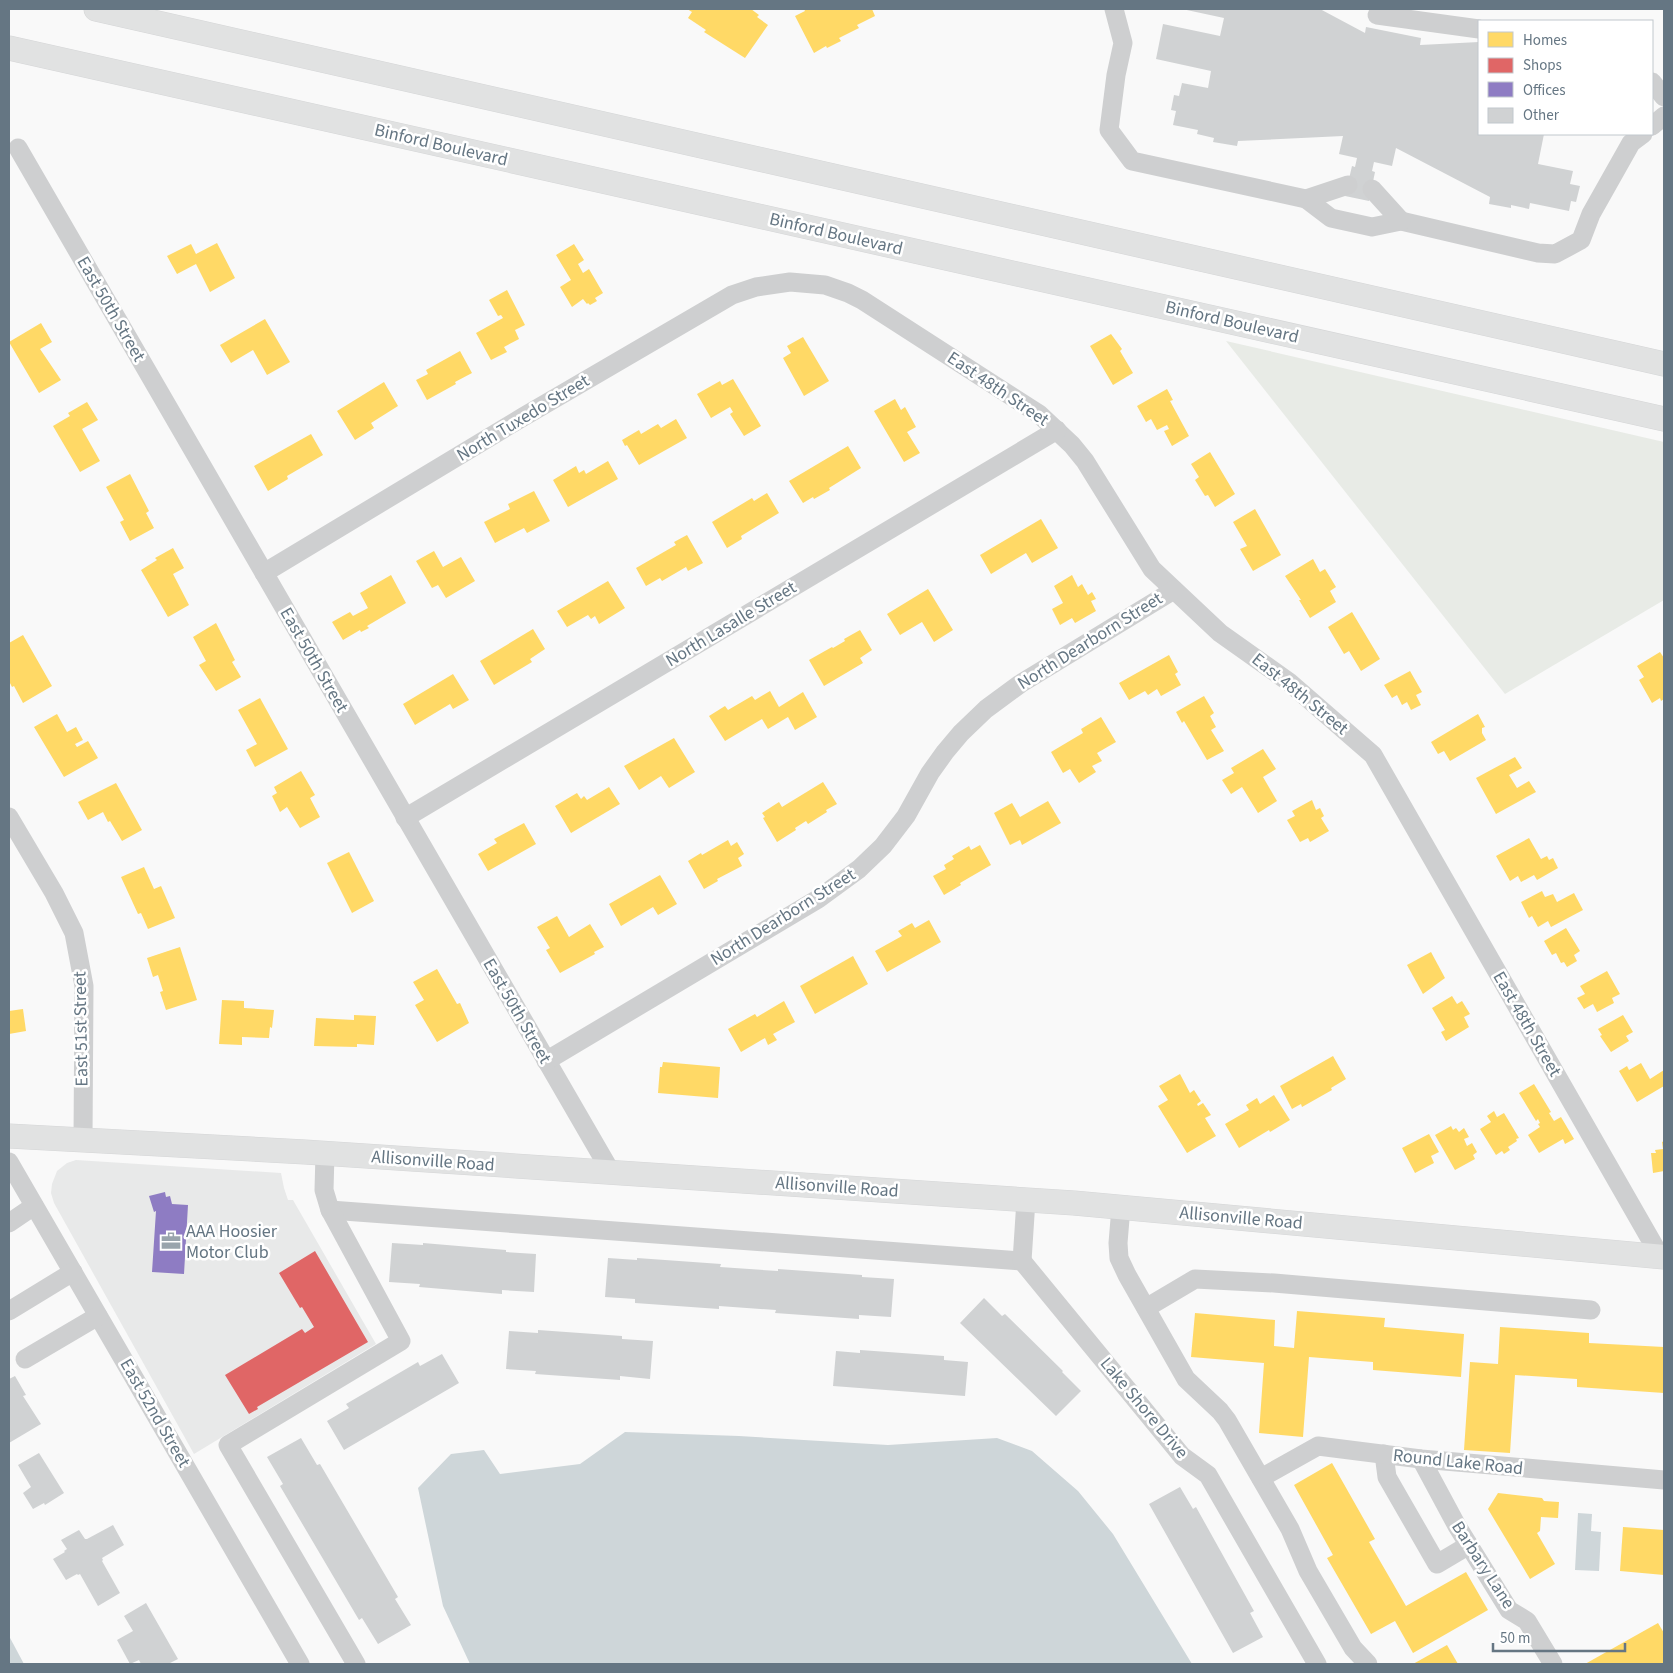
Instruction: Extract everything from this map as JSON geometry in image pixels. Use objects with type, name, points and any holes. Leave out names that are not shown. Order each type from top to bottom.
[{"type":"main road","points":[[96,9],[1664,364]]},
{"type":"main road","name":"Binford Boulevard","points":[[9,48],[1664,419]]},
{"type":"main road","name":"Allisonville Road","points":[[9,1136],[325,1154],[1026,1200],[1121,1207],[1662,1257]]},
{"type":"street","points":[[1114,9],[1123,43],[1116,75],[1109,130],[1132,161],[1306,199],[1331,218],[1372,227],[1401,221],[1538,252],[1555,254],[1581,240],[1590,214],[1633,137]]},
{"type":"street","points":[[1377,15],[1478,29]]},
{"type":"street","points":[[1653,83],[1664,97]]},
{"type":"street","points":[[1653,125],[1664,116]]},
{"type":"street","name":"East 50th Street","points":[[18,148],[610,1172]]},
{"type":"street","points":[[1306,199],[1348,185]]},
{"type":"street","points":[[1372,189],[1401,221]]},
{"type":"street","name":"North Tuxedo Street","points":[[264,573],[725,298],[756,286],[790,282]]},
{"type":"street","name":"East 48th Street","points":[[790,282],[825,286],[862,300],[1039,414],[1072,445],[1093,472],[1152,569],[1220,633],[1289,682],[1373,755],[1662,1257]]},
{"type":"street","name":"North Lasalle Street","points":[[406,818],[1057,430]]},
{"type":"street","name":"North Dearborn Street","points":[[546,1061],[818,899],[845,880],[884,846],[906,816],[945,752],[961,733],[986,709],[1020,684],[1174,590]]},
{"type":"street","name":"East 51st Street","points":[[9,817],[54,893],[74,933],[84,986],[83,1140]]},
{"type":"street","points":[[325,1154],[324,1190],[330,1210],[400,1341],[228,1445],[356,1664]]},
{"type":"street","name":"East 52nd Street","points":[[9,1162],[300,1664]]},
{"type":"street","points":[[330,1210],[1022,1261],[1026,1200]]},
{"type":"street","points":[[9,1223],[34,1206]]},
{"type":"street","points":[[1121,1207],[1118,1243],[1119,1258],[1146,1308],[1186,1379],[1220,1411],[1290,1529],[1308,1571],[1353,1648],[1368,1664]]},
{"type":"street","name":"Lake Shore Drive","points":[[1022,1261],[1182,1456],[1208,1475],[1317,1664]]},
{"type":"street","points":[[9,1311],[72,1272]]},
{"type":"street","points":[[1146,1308],[1196,1279],[1332,1288],[1591,1310]]},
{"type":"street","points":[[25,1359],[98,1316]]},
{"type":"street","name":"Round Lake Road","points":[[1261,1478],[1318,1446],[1421,1460],[1664,1480]]},
{"type":"street","points":[[1384,1454],[1387,1477],[1437,1564],[1469,1545]]},
{"type":"street","name":"Barbary Lane","points":[[1421,1460],[1469,1545],[1509,1610],[1527,1621],[1552,1664]]},
{"type":"shaded area","points":[[1226,341],[1664,442],[1664,600],[1505,694]]},
{"type":"shaded area","points":[[76,1160],[281,1173],[288,1200],[293,1200],[376,1344],[194,1454],[54,1203],[51,1193],[57,1171],[67,1163]]},
{"type":"shaded area","points":[[625,1432],[739,1436],[888,1445],[997,1438],[1032,1451],[1078,1491],[1113,1534],[1192,1664],[470,1664],[443,1606],[418,1488],[451,1454],[484,1450],[500,1474],[580,1464]]},
{"type":"shaded area","points":[[1578,1513],[1592,1514],[1591,1531],[1601,1532],[1599,1571],[1575,1570]]},
{"type":"shaded area","points":[[9,1636],[24,1664],[9,1664]]},
{"type":"building: Homes","points":[[687,9],[751,9],[759,15],[757,17],[768,25],[745,58],[704,32],[706,30],[688,18],[692,12]]},
{"type":"building: Homes","points":[[804,9],[872,9],[875,16],[857,25],[859,28],[839,38],[841,41],[827,48],[826,46],[814,53],[795,16],[805,11]]},
{"type":"building: Homes","points":[[217,243],[235,278],[210,292],[196,264],[177,274],[167,256],[191,244],[196,254]]},
{"type":"building: Homes","points":[[574,244],[584,260],[578,264],[583,273],[589,269],[603,293],[595,298],[597,301],[590,305],[583,299],[572,307],[560,287],[571,280],[556,255]]},
{"type":"building: Homes","points":[[507,290],[525,325],[515,330],[519,339],[504,347],[507,352],[491,360],[476,333],[503,318],[501,315],[498,316],[489,300]]},
{"type":"building: Homes","points":[[265,319],[290,362],[267,375],[253,350],[231,363],[220,345]]},
{"type":"building: Homes","points":[[41,323],[52,342],[40,349],[61,380],[39,393],[9,342]]},
{"type":"building: Homes","points":[[1111,334],[1122,349],[1120,351],[1133,373],[1113,385],[1090,346]]},
{"type":"building: Homes","points":[[803,337],[829,381],[804,396],[783,358],[791,353],[787,346]]},
{"type":"building: Homes","points":[[460,351],[472,373],[427,400],[416,380],[428,374],[426,370]]},
{"type":"building: Homes","points":[[733,379],[761,426],[744,436],[730,414],[733,412],[730,407],[711,418],[697,394],[720,381],[722,385]]},
{"type":"building: Homes","points":[[384,382],[398,406],[371,423],[374,428],[355,440],[337,411]]},
{"type":"building: Homes","points":[[1167,389],[1173,400],[1170,401],[1189,436],[1172,446],[1164,431],[1169,429],[1167,425],[1157,430],[1151,419],[1146,422],[1137,406]]},
{"type":"building: Homes","points":[[895,399],[901,410],[905,407],[916,427],[907,432],[920,453],[904,462],[874,411]]},
{"type":"building: Homes","points":[[87,402],[98,420],[82,429],[100,461],[80,472],[53,426],[70,416],[68,413]]},
{"type":"building: Homes","points":[[676,419],[687,438],[639,465],[622,440],[639,430],[641,434],[658,424],[661,428]]},
{"type":"building: Homes","points":[[311,434],[323,455],[287,476],[288,479],[268,491],[254,466]]},
{"type":"building: Homes","points":[[848,446],[861,468],[829,488],[830,490],[803,503],[789,481]]},
{"type":"building: Homes","points":[[1210,452],[1235,494],[1215,507],[1208,495],[1205,496],[1195,480],[1199,477],[1191,464]]},
{"type":"building: Homes","points":[[608,461],[618,479],[568,507],[553,480],[576,466],[579,473],[584,470],[586,474]]},
{"type":"building: Homes","points":[[130,474],[149,511],[146,513],[154,528],[130,541],[120,522],[124,520],[106,487]]},
{"type":"building: Homes","points":[[534,491],[550,521],[527,533],[524,528],[495,543],[484,522],[510,509],[508,504]]},
{"type":"building: Homes","points":[[767,493],[779,513],[741,536],[742,539],[727,548],[712,522],[752,498],[754,501]]},
{"type":"building: Homes","points":[[1255,509],[1281,555],[1253,571],[1240,549],[1247,546],[1233,522]]},
{"type":"building: Homes","points":[[1041,519],[1058,548],[1032,563],[1026,553],[991,574],[980,555]]},
{"type":"building: Homes","points":[[687,535],[703,563],[688,571],[686,567],[662,581],[660,578],[646,586],[636,568],[676,545],[674,542]]},
{"type":"building: Homes","points":[[173,548],[184,568],[173,574],[189,605],[168,617],[141,570],[157,560],[155,558]]},
{"type":"building: Homes","points":[[434,551],[443,567],[461,557],[475,581],[446,598],[438,585],[432,588],[416,561]]},
{"type":"building: Homes","points":[[1313,559],[1320,572],[1325,569],[1336,587],[1330,591],[1336,602],[1310,618],[1285,576]]},
{"type":"building: Homes","points":[[391,575],[406,603],[367,626],[369,628],[361,632],[360,630],[343,640],[332,622],[350,612],[353,616],[368,608],[360,593]]},
{"type":"building: Homes","points":[[1072,575],[1078,587],[1082,584],[1088,595],[1092,592],[1096,599],[1091,601],[1096,611],[1075,623],[1072,618],[1060,625],[1052,609],[1063,603],[1054,586]]},
{"type":"building: Homes","points":[[608,581],[625,608],[599,624],[595,616],[591,619],[588,615],[567,627],[557,611]]},
{"type":"building: Homes","points":[[928,589],[953,630],[934,642],[922,622],[900,635],[887,614]]},
{"type":"building: Homes","points":[[1352,612],[1380,659],[1361,671],[1349,651],[1344,654],[1328,627]]},
{"type":"building: Homes","points":[[216,623],[235,660],[232,662],[241,677],[216,691],[199,665],[206,661],[193,637]]},
{"type":"building: Homes","points":[[533,629],[545,649],[530,659],[532,662],[494,685],[480,661]]},
{"type":"building: Homes","points":[[860,630],[872,650],[860,658],[863,663],[824,686],[809,660],[845,641],[844,639]]},
{"type":"building: Homes","points":[[23,635],[52,686],[23,703],[14,686],[12,687],[9,681],[9,643]]},
{"type":"building: Homes","points":[[1660,652],[1664,658],[1664,699],[1661,701],[1660,698],[1652,703],[1639,680],[1644,677],[1637,666]]},
{"type":"building: Homes","points":[[1169,655],[1178,672],[1175,674],[1181,685],[1161,696],[1157,689],[1148,695],[1145,691],[1129,700],[1119,683]]},
{"type":"building: Homes","points":[[1410,671],[1422,692],[1416,695],[1421,705],[1411,710],[1407,702],[1402,705],[1397,695],[1392,698],[1384,685]]},
{"type":"building: Homes","points":[[453,674],[469,700],[453,709],[450,704],[415,725],[403,704]]},
{"type":"building: Homes","points":[[770,691],[779,707],[803,692],[817,717],[795,730],[788,717],[768,729],[762,719],[725,741],[709,716],[725,706],[728,710],[752,696],[755,700]]},
{"type":"building: Homes","points":[[1204,696],[1214,713],[1210,716],[1216,727],[1211,730],[1224,751],[1207,760],[1184,721],[1182,723],[1176,712]]},
{"type":"building: Homes","points":[[260,698],[288,749],[255,767],[246,750],[257,744],[238,710]]},
{"type":"building: Homes","points":[[57,714],[67,732],[76,727],[83,740],[75,744],[77,747],[88,741],[98,758],[64,777],[34,727]]},
{"type":"building: Homes","points":[[1478,714],[1485,727],[1482,728],[1482,733],[1486,740],[1450,761],[1444,751],[1438,754],[1431,742]]},
{"type":"building: Homes","points":[[1101,717],[1116,742],[1097,753],[1102,761],[1092,766],[1096,772],[1079,783],[1070,769],[1063,773],[1051,752],[1083,733],[1081,729]]},
{"type":"building: Homes","points":[[674,738],[695,772],[669,788],[661,776],[639,790],[624,766]]},
{"type":"building: Homes","points":[[1263,749],[1276,769],[1263,777],[1277,801],[1258,813],[1242,787],[1231,794],[1222,780],[1234,773],[1231,768]]},
{"type":"building: Homes","points":[[1515,757],[1522,768],[1509,775],[1517,788],[1529,781],[1536,792],[1496,814],[1476,778]]},
{"type":"building: Homes","points":[[301,771],[315,795],[310,798],[320,817],[300,828],[287,807],[280,812],[272,796],[277,793],[274,787]]},
{"type":"building: Homes","points":[[823,782],[837,804],[808,824],[806,821],[777,842],[762,813],[779,802],[782,807]]},
{"type":"building: Homes","points":[[116,783],[142,830],[122,841],[103,812],[88,820],[78,802]]},
{"type":"building: Homes","points":[[609,787],[620,804],[571,833],[555,806],[577,793],[581,799],[584,796],[587,800]]},
{"type":"building: Homes","points":[[1312,800],[1316,810],[1320,808],[1324,816],[1321,818],[1329,831],[1310,842],[1308,838],[1300,842],[1287,820],[1295,816],[1292,811]]},
{"type":"building: Homes","points":[[1048,801],[1061,823],[1022,845],[1020,840],[1010,845],[994,813],[1012,803],[1020,817]]},
{"type":"building: Homes","points":[[524,823],[536,844],[488,871],[478,854],[497,843],[494,839]]},
{"type":"building: Homes","points":[[1529,838],[1541,859],[1547,856],[1549,860],[1553,858],[1558,868],[1537,880],[1534,875],[1521,882],[1518,876],[1510,881],[1496,856]]},
{"type":"building: Homes","points":[[728,840],[731,846],[737,842],[744,854],[738,858],[742,866],[717,879],[718,881],[704,889],[688,861]]},
{"type":"building: Homes","points":[[980,845],[991,865],[960,883],[961,885],[944,895],[933,876],[946,869],[944,865],[954,859],[952,856],[969,846],[971,850]]},
{"type":"building: Homes","points":[[349,852],[374,901],[352,913],[327,863]]},
{"type":"building: Homes","points":[[144,867],[154,889],[161,886],[175,918],[148,929],[141,913],[138,914],[121,877]]},
{"type":"building: Homes","points":[[660,875],[677,904],[658,915],[653,907],[621,926],[609,904]]},
{"type":"building: Homes","points":[[1542,891],[1545,897],[1553,894],[1557,902],[1574,893],[1583,910],[1551,927],[1548,921],[1538,927],[1532,916],[1529,918],[1521,902]]},
{"type":"building: Homes","points":[[557,916],[569,937],[590,924],[604,947],[560,973],[546,950],[550,948],[537,927]]},
{"type":"building: Homes","points":[[929,920],[941,942],[887,972],[875,951],[902,936],[898,931],[912,923],[915,928]]},
{"type":"building: Homes","points":[[1566,928],[1580,951],[1574,955],[1577,961],[1567,967],[1564,962],[1561,963],[1556,953],[1552,955],[1544,941]]},
{"type":"building: Homes","points":[[180,947],[197,1000],[166,1010],[160,992],[163,991],[158,975],[153,977],[147,958]]},
{"type":"building: Homes","points":[[1431,952],[1445,978],[1423,994],[1407,965]]},
{"type":"building: Homes","points":[[853,956],[868,984],[815,1014],[800,986]]},
{"type":"building: Homes","points":[[437,969],[457,1004],[460,1003],[469,1023],[437,1042],[415,1005],[424,1000],[413,982]]},
{"type":"building: Homes","points":[[1607,971],[1620,994],[1612,998],[1614,1003],[1597,1012],[1593,1004],[1584,1009],[1577,998],[1585,994],[1580,986]]},
{"type":"building: Homes","points":[[1452,996],[1457,1004],[1462,1001],[1470,1014],[1464,1017],[1469,1027],[1446,1041],[1441,1032],[1445,1030],[1432,1008]]},
{"type":"building: Homes","points":[[222,1000],[244,1001],[244,1008],[274,1010],[269,1038],[242,1037],[242,1045],[219,1044]]},
{"type":"building: Homes","points":[[784,1001],[795,1022],[773,1034],[777,1040],[768,1045],[765,1038],[741,1052],[728,1029],[755,1014],[757,1017]]},
{"type":"building: Homes","points":[[23,1009],[26,1031],[9,1034],[9,1011]]},
{"type":"building: Homes","points":[[354,1015],[376,1016],[374,1045],[357,1044],[357,1047],[314,1046],[316,1018],[354,1020]]},
{"type":"building: Homes","points":[[1623,1015],[1633,1032],[1626,1036],[1629,1041],[1611,1052],[1600,1036],[1602,1035],[1598,1029]]},
{"type":"building: Homes","points":[[1333,1056],[1346,1079],[1331,1088],[1332,1090],[1302,1107],[1301,1104],[1292,1109],[1280,1086]]},
{"type":"building: Homes","points":[[663,1062],[720,1067],[718,1098],[658,1093],[660,1067],[662,1067]]},
{"type":"building: Homes","points":[[1641,1063],[1650,1079],[1664,1070],[1664,1086],[1637,1102],[1619,1071],[1627,1066],[1629,1070]]},
{"type":"building: Homes","points":[[1180,1074],[1190,1093],[1194,1090],[1201,1101],[1197,1104],[1198,1106],[1203,1103],[1211,1115],[1205,1118],[1216,1136],[1187,1153],[1158,1106],[1168,1100],[1159,1086]]},
{"type":"building: Homes","points":[[1534,1084],[1551,1112],[1549,1113],[1554,1121],[1561,1117],[1574,1139],[1565,1144],[1563,1139],[1539,1153],[1528,1135],[1540,1127],[1538,1124],[1540,1123],[1538,1119],[1536,1121],[1519,1093]]},
{"type":"building: Homes","points":[[1274,1095],[1290,1120],[1239,1148],[1225,1124],[1249,1110],[1246,1105],[1257,1098],[1260,1104]]},
{"type":"building: Homes","points":[[1494,1111],[1497,1117],[1504,1113],[1519,1138],[1508,1147],[1510,1150],[1504,1154],[1502,1151],[1496,1155],[1480,1129],[1491,1122],[1487,1116]]},
{"type":"building: Homes","points":[[1451,1126],[1453,1130],[1456,1128],[1459,1132],[1464,1128],[1469,1137],[1464,1139],[1467,1146],[1472,1143],[1477,1152],[1473,1155],[1475,1159],[1455,1170],[1435,1135]]},
{"type":"building: Homes","points":[[1429,1134],[1439,1152],[1431,1156],[1434,1163],[1415,1173],[1402,1148]]},
{"type":"building: Homes","points":[[1664,1141],[1664,1171],[1653,1173],[1651,1153],[1656,1153],[1655,1150],[1663,1149],[1662,1142]]},
{"type":"building: Homes","points":[[1297,1311],[1385,1318],[1384,1327],[1464,1334],[1461,1377],[1373,1370],[1373,1362],[1309,1357],[1303,1437],[1259,1433],[1264,1363],[1191,1357],[1195,1313],[1275,1320],[1274,1346],[1294,1348]]},
{"type":"building: Homes","points":[[1500,1327],[1589,1333],[1589,1343],[1664,1347],[1664,1393],[1577,1387],[1577,1379],[1515,1375],[1510,1453],[1464,1450],[1470,1362],[1498,1364]]},
{"type":"building: Homes","points":[[1332,1463],[1375,1539],[1369,1542],[1406,1606],[1466,1572],[1488,1610],[1413,1653],[1395,1621],[1371,1634],[1327,1558],[1333,1555],[1294,1485]]},
{"type":"building: Homes","points":[[1498,1493],[1559,1502],[1558,1518],[1541,1517],[1540,1531],[1537,1533],[1555,1564],[1530,1579],[1488,1509]]},
{"type":"building: Homes","points":[[1623,1527],[1664,1530],[1664,1575],[1620,1571]]},
{"type":"building: Homes","points":[[1658,1623],[1664,1633],[1664,1664],[1585,1664]]},
{"type":"building: Homes","points":[[1447,1645],[1458,1664],[1413,1664]]},
{"type":"building: Shops","points":[[315,1251],[368,1342],[257,1407],[258,1409],[249,1414],[225,1375],[302,1329],[305,1333],[314,1327],[279,1273]]},
{"type":"building: Offices","points":[[165,1192],[166,1197],[170,1196],[172,1204],[188,1205],[184,1274],[152,1272],[156,1211],[154,1212],[149,1196]]},
{"type":"building: Other","points":[[1182,9],[1320,9],[1365,33],[1366,27],[1421,38],[1420,45],[1478,42],[1478,135],[1544,135],[1538,164],[1573,171],[1570,184],[1580,186],[1576,202],[1571,201],[1569,211],[1530,203],[1529,209],[1511,205],[1511,208],[1489,204],[1490,197],[1396,148],[1392,166],[1374,162],[1372,171],[1375,172],[1369,201],[1345,196],[1352,166],[1355,167],[1357,158],[1339,154],[1343,136],[1238,141],[1237,146],[1213,142],[1214,138],[1197,134],[1198,130],[1173,125],[1176,111],[1171,110],[1174,95],[1179,96],[1182,83],[1208,88],[1211,71],[1156,59],[1163,24],[1220,36],[1224,18]]},
{"type":"building: Other","points":[[392,1243],[423,1245],[423,1243],[536,1254],[534,1292],[502,1290],[502,1294],[419,1287],[420,1284],[389,1282]]},
{"type":"building: Other","points":[[608,1258],[637,1260],[637,1258],[721,1264],[720,1267],[778,1271],[778,1269],[894,1279],[891,1317],[859,1315],[859,1319],[775,1313],[776,1310],[719,1306],[719,1309],[635,1303],[635,1299],[605,1297]]},
{"type":"building: Other","points":[[984,1298],[1002,1316],[1005,1314],[1081,1391],[1056,1416],[960,1323]]},
{"type":"building: Other","points":[[538,1330],[622,1336],[622,1339],[653,1341],[650,1379],[620,1376],[620,1380],[535,1374],[536,1371],[506,1369],[509,1331],[538,1333]]},
{"type":"building: Other","points":[[860,1350],[944,1356],[944,1360],[968,1362],[965,1396],[833,1386],[836,1351],[860,1353]]},
{"type":"building: Other","points":[[442,1354],[459,1383],[344,1450],[327,1421],[349,1408],[346,1404],[418,1362],[420,1366]]},
{"type":"building: Other","points":[[15,1376],[26,1395],[23,1396],[41,1424],[9,1443],[9,1379]]},
{"type":"building: Other","points":[[301,1438],[317,1465],[320,1464],[398,1597],[395,1599],[411,1625],[378,1644],[362,1618],[359,1620],[280,1486],[283,1484],[267,1457]]},
{"type":"building: Other","points":[[39,1453],[64,1493],[45,1505],[44,1503],[33,1509],[23,1493],[31,1487],[18,1465]]},
{"type":"building: Other","points":[[1180,1487],[1193,1509],[1196,1507],[1254,1611],[1250,1613],[1263,1637],[1233,1653],[1149,1504]]},
{"type":"building: Other","points":[[113,1525],[124,1545],[102,1558],[102,1561],[120,1593],[98,1606],[80,1574],[66,1580],[53,1559],[67,1549],[61,1540],[79,1530],[87,1539]]},
{"type":"building: Other","points":[[146,1603],[178,1659],[168,1664],[141,1664],[139,1660],[130,1664],[117,1640],[133,1631],[124,1616]]},
{"type":"place","name":"AAA Hoosier Motor Club","points":[[171,1241]]}]
